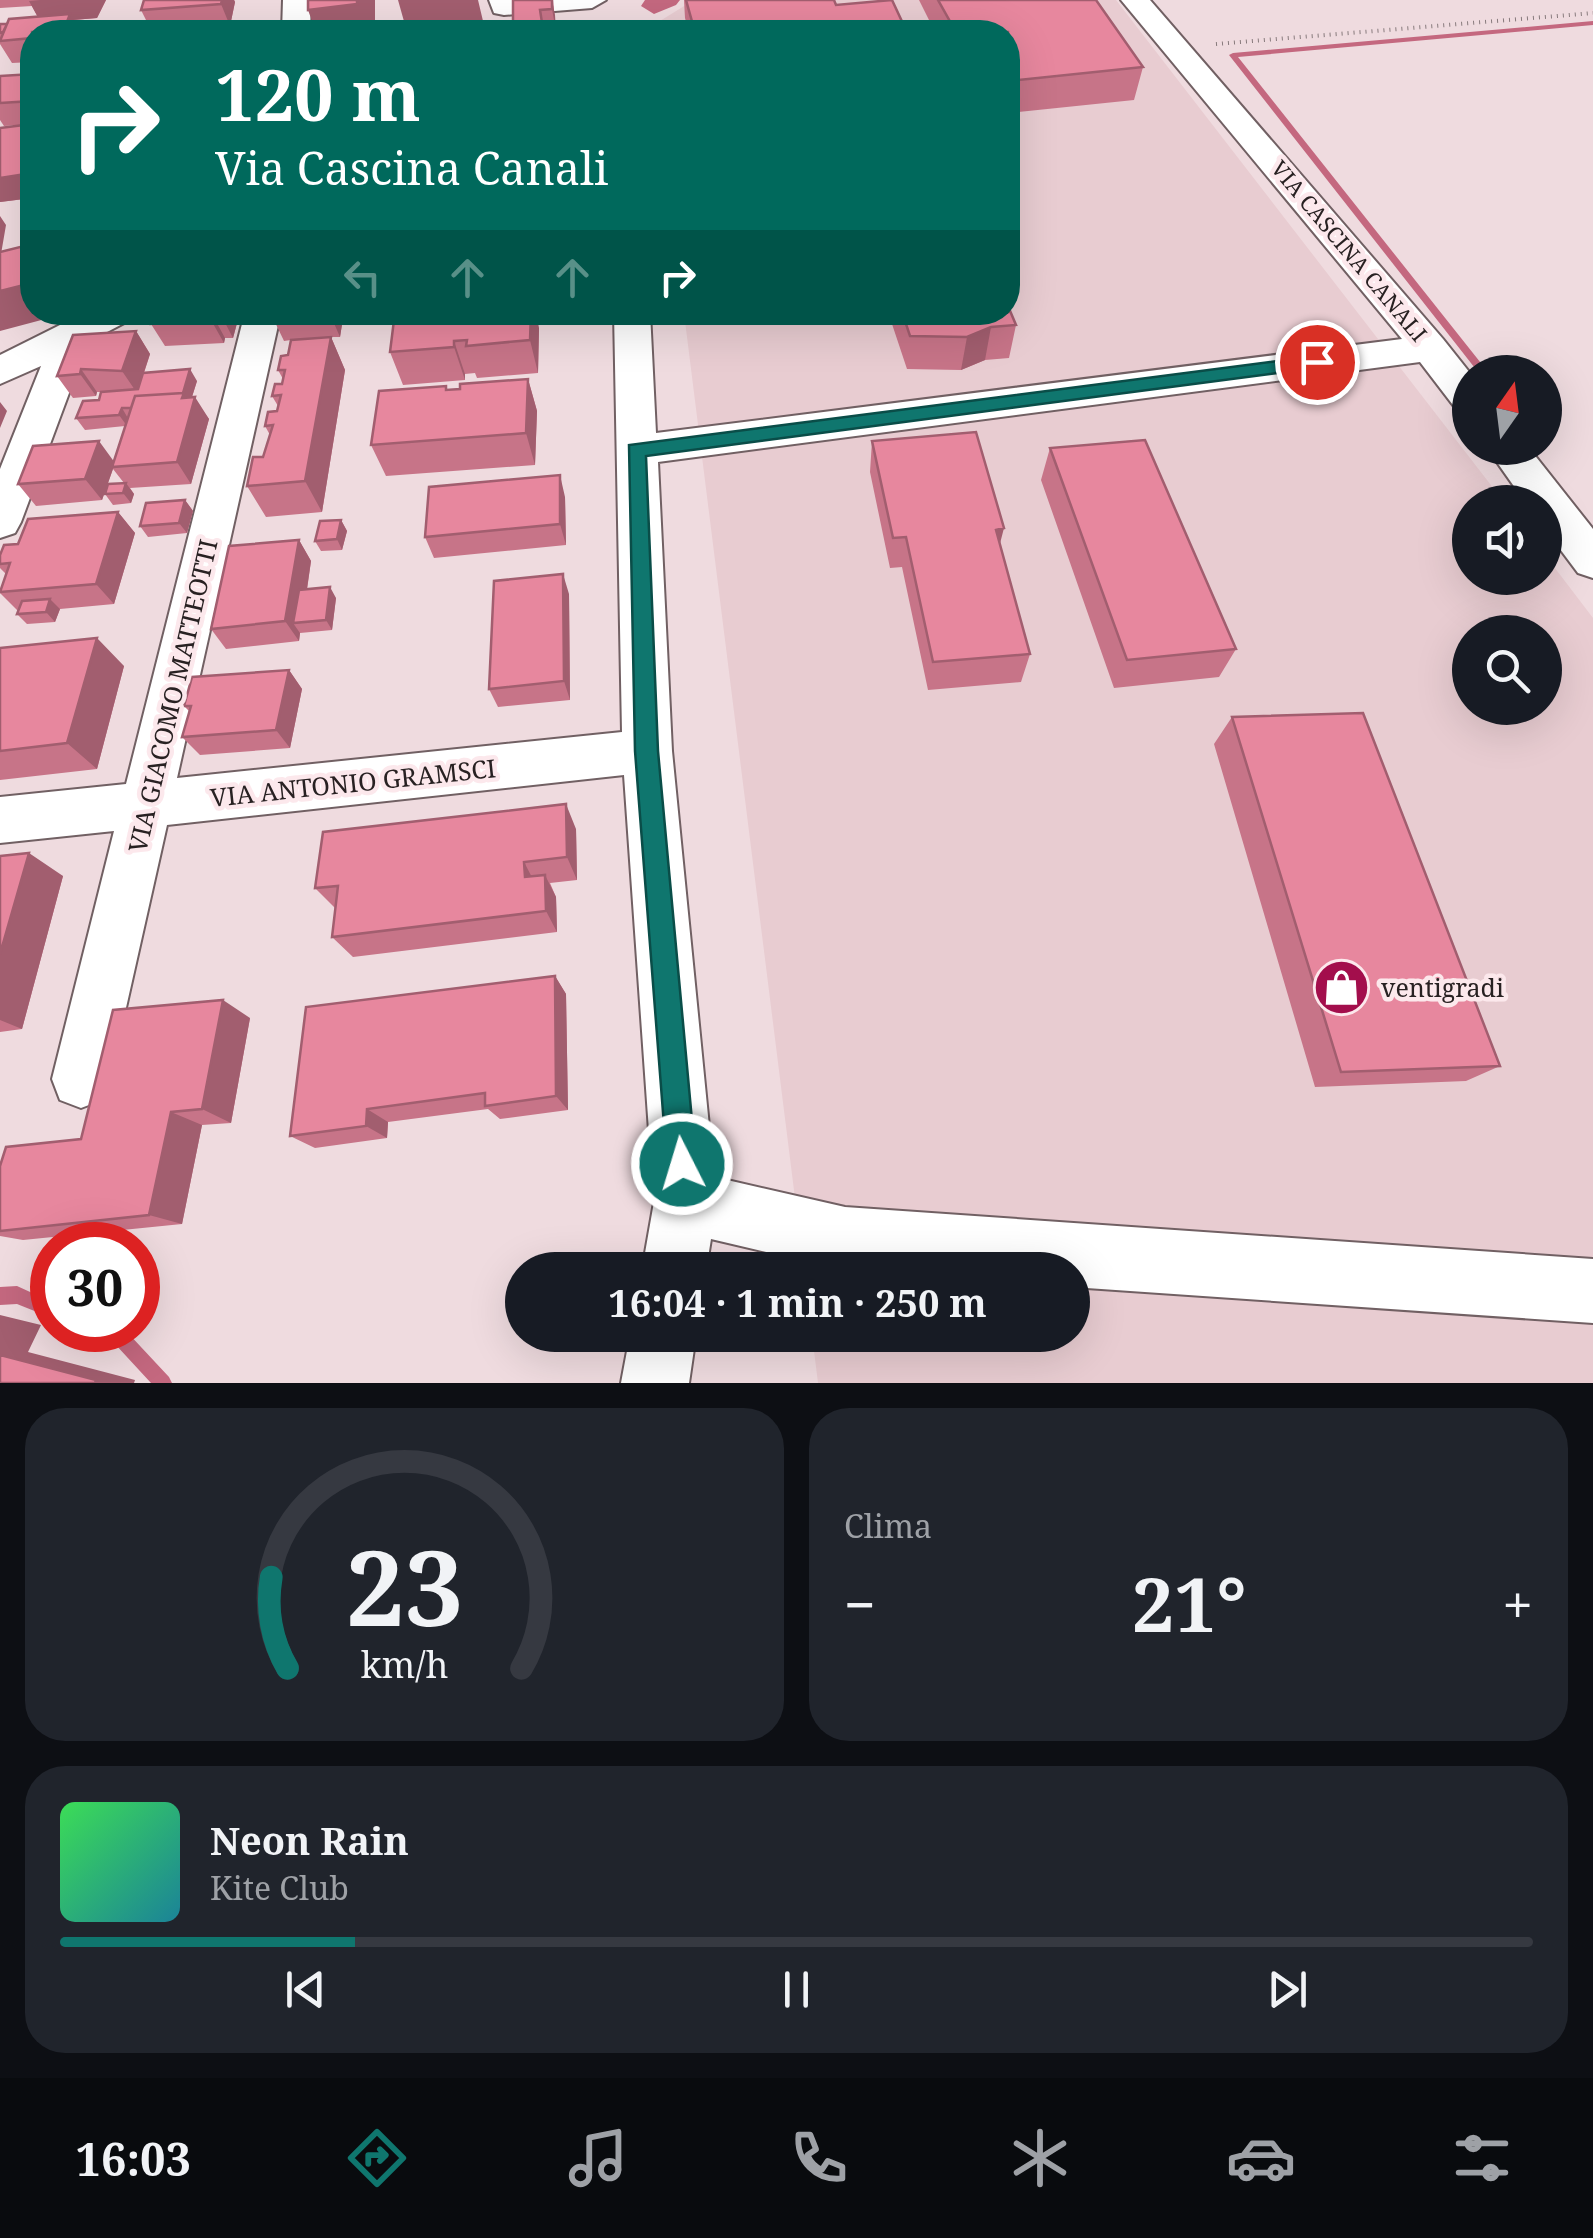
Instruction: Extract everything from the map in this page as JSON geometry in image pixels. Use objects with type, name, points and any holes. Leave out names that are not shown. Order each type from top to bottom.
[{"type":"street","points":[[503,0],[504,7],[592,0]]},
{"type":"street","name":"VIA CASCINA CANALI","points":[[1135,0],[1430,348]]},
{"type":"street","points":[[0,372],[94,325]]},
{"type":"street","name":"VIA GIACOMO MATTEOTTI","points":[[80,1079],[149,805],[260,325]]},
{"type":"street","points":[[632,325],[646,751],[684,1202],[677,1252]]},
{"type":"street","points":[[0,522],[70,338]]},
{"type":"street","points":[[1430,348],[1452,377]]},
{"type":"street","name":"VIA CASCINA CANALI","points":[[636,450],[1430,348]]},
{"type":"street","points":[[1519,465],[1593,560]]},
{"type":"street","name":"VIA ANTONIO GRAMSCI","points":[[0,820],[646,751]]},
{"type":"street","points":[[684,1202],[845,1239],[1593,1291]]},
{"type":"street","points":[[656,1383],[661,1352]]},
{"type":"path","points":[[1176,47],[1593,13]]},
{"type":"shaded area","points":[[694,0],[1116,0],[1452,435],[1452,465],[1475,465],[1491,485],[1452,485],[1452,595],[1562,595],[1562,577],[1593,618],[1593,1383],[818,1383],[814,1352],[1090,1352],[1090,1252],[802,1252],[686,325],[1020,325],[1020,20],[662,20]]},
{"type":"building","points":[[144,0],[222,0],[221,4],[141,10]]},
{"type":"building","points":[[308,0],[357,0],[357,4],[308,10]]},
{"type":"building","points":[[513,0],[552,0],[552,9],[540,10],[542,20],[513,20]]},
{"type":"building","points":[[686,0],[834,0],[836,5],[892,0],[901,20],[692,20]]},
{"type":"building","points":[[938,0],[1096,0],[1143,67],[1020,80],[1020,20],[949,20]]},
{"type":"building","points":[[70,14],[68,20],[20,20],[20,39],[0,41],[9,19]]},
{"type":"building","points":[[20,75],[20,102],[0,103],[0,76]]},
{"type":"building","points":[[20,126],[20,175],[0,178],[0,128]]},
{"type":"building","points":[[20,247],[20,286],[0,291],[0,252]]},
{"type":"building","points":[[393,325],[531,325],[530,340],[466,346],[467,340],[454,341],[454,347],[390,352]]},
{"type":"building","points":[[906,325],[1016,325],[991,327],[967,337],[910,336]]},
{"type":"building","points":[[136,331],[122,371],[81,369],[80,374],[57,376],[73,335]]},
{"type":"building","points":[[331,337],[305,481],[247,486],[253,457],[263,457],[273,425],[265,426],[268,412],[277,411],[281,395],[272,396],[275,384],[282,384],[285,370],[278,370],[281,356],[288,355],[291,340]]},
{"type":"building","points":[[190,369],[183,393],[135,396],[131,408],[122,408],[119,415],[76,418],[83,401],[99,400],[101,392],[138,389],[143,373]]},
{"type":"building","points":[[528,379],[526,433],[371,445],[379,391],[446,386],[446,390],[460,389],[460,384]]},
{"type":"building","points":[[184,393],[182,398],[195,397],[177,462],[112,467],[135,396]]},
{"type":"building","points":[[976,432],[1004,528],[996,530],[1030,654],[933,662],[906,537],[893,538],[872,441]]},
{"type":"building","points":[[1145,440],[1236,649],[1127,660],[1050,448]]},
{"type":"building","points":[[99,441],[85,479],[18,484],[33,446]]},
{"type":"building","points":[[560,475],[560,524],[425,537],[429,487]]},
{"type":"building","points":[[126,483],[123,493],[105,494],[108,484]]},
{"type":"building","points":[[185,500],[179,523],[140,526],[146,503]]},
{"type":"building","points":[[118,512],[96,584],[0,592],[10,563],[0,564],[0,555],[4,545],[18,544],[28,519]]},
{"type":"building","points":[[341,520],[337,539],[315,541],[320,521]]},
{"type":"building","points":[[299,540],[285,621],[211,629],[229,546]]},
{"type":"building","points":[[563,574],[564,681],[489,689],[494,581]]},
{"type":"building","points":[[330,587],[326,620],[293,623],[299,590]]},
{"type":"building","points":[[50,599],[46,612],[17,614],[22,601]]},
{"type":"building","points":[[97,638],[67,743],[0,751],[0,648]]},
{"type":"building","points":[[289,670],[276,730],[182,737],[191,706],[184,706],[192,677]]},
{"type":"building","points":[[1363,713],[1500,1066],[1341,1072],[1232,717]]},
{"type":"building","points":[[566,804],[567,857],[524,862],[525,877],[545,875],[546,911],[332,937],[338,886],[315,888],[323,832]]},
{"type":"building","points":[[29,853],[0,954],[0,856]]},
{"type":"building","points":[[555,976],[556,1096],[485,1106],[485,1093],[367,1109],[366,1126],[290,1136],[306,1007]]},
{"type":"building","points":[[223,1000],[202,1109],[171,1112],[149,1215],[84,1222],[30,1222],[30,1228],[0,1231],[0,1166],[6,1147],[81,1139],[113,1010]]},
{"type":"building","points":[[0,1355],[96,1380],[0,1383]]},
{"type":"waterway","points":[[654,6],[667,0]]},
{"type":"waterway","points":[[1470,355],[1233,55],[1593,23]]},
{"type":"waterway","points":[[0,1296],[17,1295],[30,1301]]},
{"type":"waterway","points":[[134,1352],[163,1383]]},
{"type":"place","name":"ventigradi","points":[[1342,988]]},
{"type":"route","points":[[682,1164],[646,751],[636,450],[1317,362]]}]
